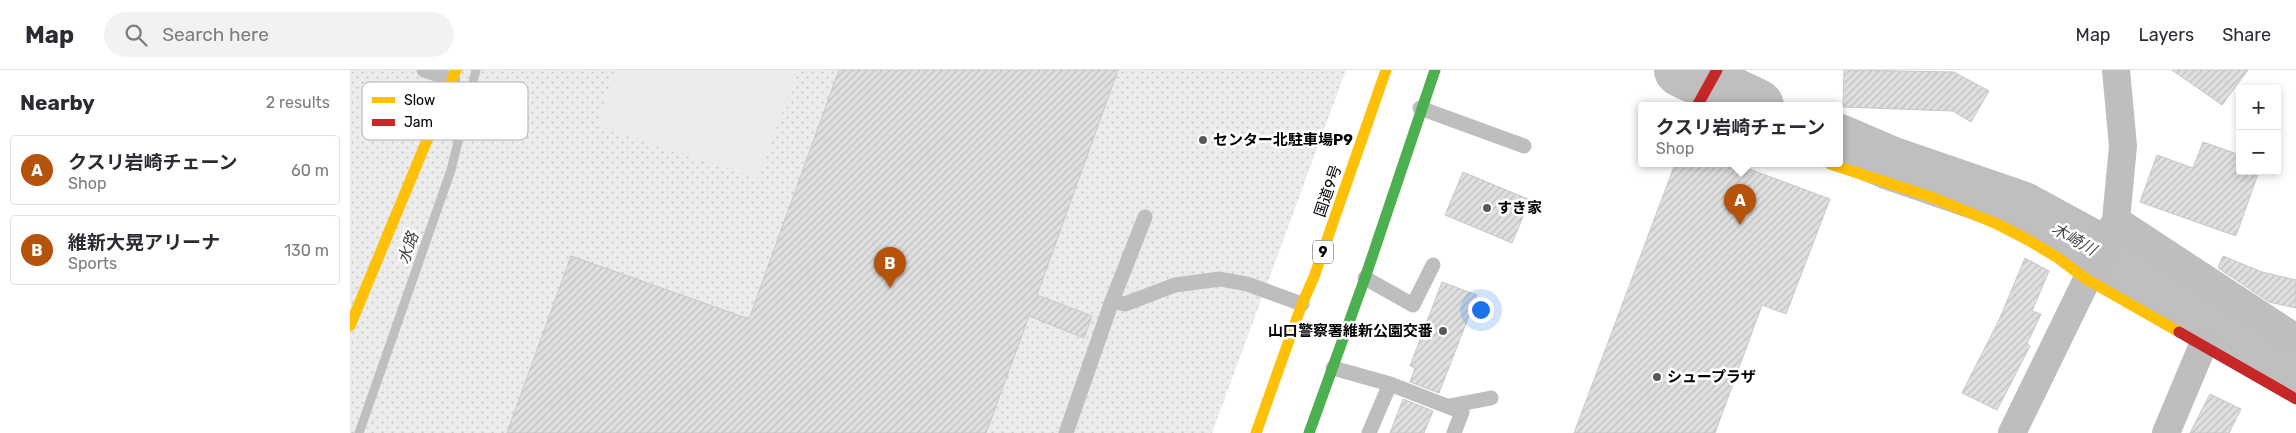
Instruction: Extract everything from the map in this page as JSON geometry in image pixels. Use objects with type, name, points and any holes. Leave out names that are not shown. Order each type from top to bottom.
[{"type":"main road","name":"国道9号","points":[[1256,433],[1302,304],[1318,268],[1386,70]]},
{"type":"main road","points":[[1309,433],[1365,278],[1420,108],[1435,70]]},
{"type":"main road","points":[[1699,102],[1717,70]]},
{"type":"main road","points":[[350,326],[427,140]]},
{"type":"main road","points":[[1839,167],[1994,221],[2064,261],[2086,280],[2296,399]]},
{"type":"street","points":[[2012,433],[2116,220],[2123,146],[2116,70]]},
{"type":"street","points":[[2116,220],[2296,338]]},
{"type":"street","points":[[2166,433],[2203,346]]},
{"type":"lane","points":[[424,70],[454,75]]},
{"type":"lane","points":[[1420,108],[1524,146]]},
{"type":"lane","points":[[1066,433],[1112,300],[1145,217]]},
{"type":"lane","points":[[1365,278],[1413,305],[1433,265]]},
{"type":"lane","points":[[1112,300],[1125,304],[1175,285],[1220,279],[1247,284],[1302,304]]},
{"type":"lane","points":[[1332,368],[1390,384],[1462,412],[1454,433]]},
{"type":"lane","points":[[1369,433],[1390,384]]},
{"type":"lane","points":[[1449,406],[1491,398]]},
{"type":"shaded area","points":[[350,70],[1346,70],[1212,433],[350,433]]},
{"type":"shaded area","points":[[615,70],[798,70],[758,178],[597,125]]},
{"type":"building","points":[[839,70],[1118,70],[1037,295],[1092,316],[1084,338],[1029,316],[986,433],[507,433],[571,256],[749,319]]},
{"type":"building","points":[[1844,70],[1954,72],[1989,91],[1971,122],[1953,111],[1843,107]]},
{"type":"building","points":[[2172,70],[2248,70],[2222,105]]},
{"type":"building","points":[[2203,142],[2236,154],[2236,175],[2258,175],[2236,236],[2140,202],[2157,155],[2193,168]]},
{"type":"building","points":[[1674,167],[1744,167],[1830,199],[1786,314],[1762,305],[1715,433],[1574,433]]},
{"type":"building","points":[[1463,172],[1530,200],[1512,243],[1445,215]]},
{"type":"building","points":[[2223,256],[2262,272],[2296,280],[2296,308],[2269,302],[2218,268]]},
{"type":"building","points":[[2025,258],[2049,271],[2032,311],[2041,314],[2027,344],[2030,346],[1997,410],[1962,393],[1999,320]]},
{"type":"building","points":[[1442,282],[1477,295],[1439,393],[1410,382],[1415,368],[1410,366]]},
{"type":"building","points":[[2210,394],[2241,409],[2229,433],[2190,433]]},
{"type":"building","points":[[1403,399],[1433,411],[1424,433],[1390,433]]},
{"type":"waterway","name":"水路","points":[[473,82],[476,70]]},
{"type":"waterway","name":"木崎川","points":[[1681,70],[1749,102]]},
{"type":"waterway","name":"水路","points":[[359,433],[451,170],[458,140]]},
{"type":"waterway","name":"木崎川","points":[[1843,143],[1890,163],[2021,208],[2113,258],[2296,365]]},
{"type":"traffic: fast","points":[[1309,433],[1365,278],[1435,70]]},
{"type":"traffic: slow","points":[[451,82],[456,70]]},
{"type":"traffic: slow","points":[[1256,433],[1302,304],[1314,277],[1386,70]]},
{"type":"traffic: slow","points":[[350,326],[427,140]]},
{"type":"traffic: slow","points":[[1839,167],[1931,197],[1997,224],[2028,240],[2058,258],[2086,279],[2179,332]]},
{"type":"traffic: jam","points":[[1699,102],[1717,70]]},
{"type":"traffic: jam","points":[[2179,332],[2296,399]]},
{"type":"place","name":"センター北駐車場P9","points":[[1203,140]]},
{"type":"place","name":"すき家","points":[[1487,208]]},
{"type":"place","name":"クスリ岩崎チェーン","points":[[1740,225]]},
{"type":"place","name":"維新大晃アリーナ","points":[[890,288]]},
{"type":"place","name":"山口警察署維新公園交番","points":[[1443,331]]},
{"type":"place","name":"シュープラザ","points":[[1657,377]]}]
